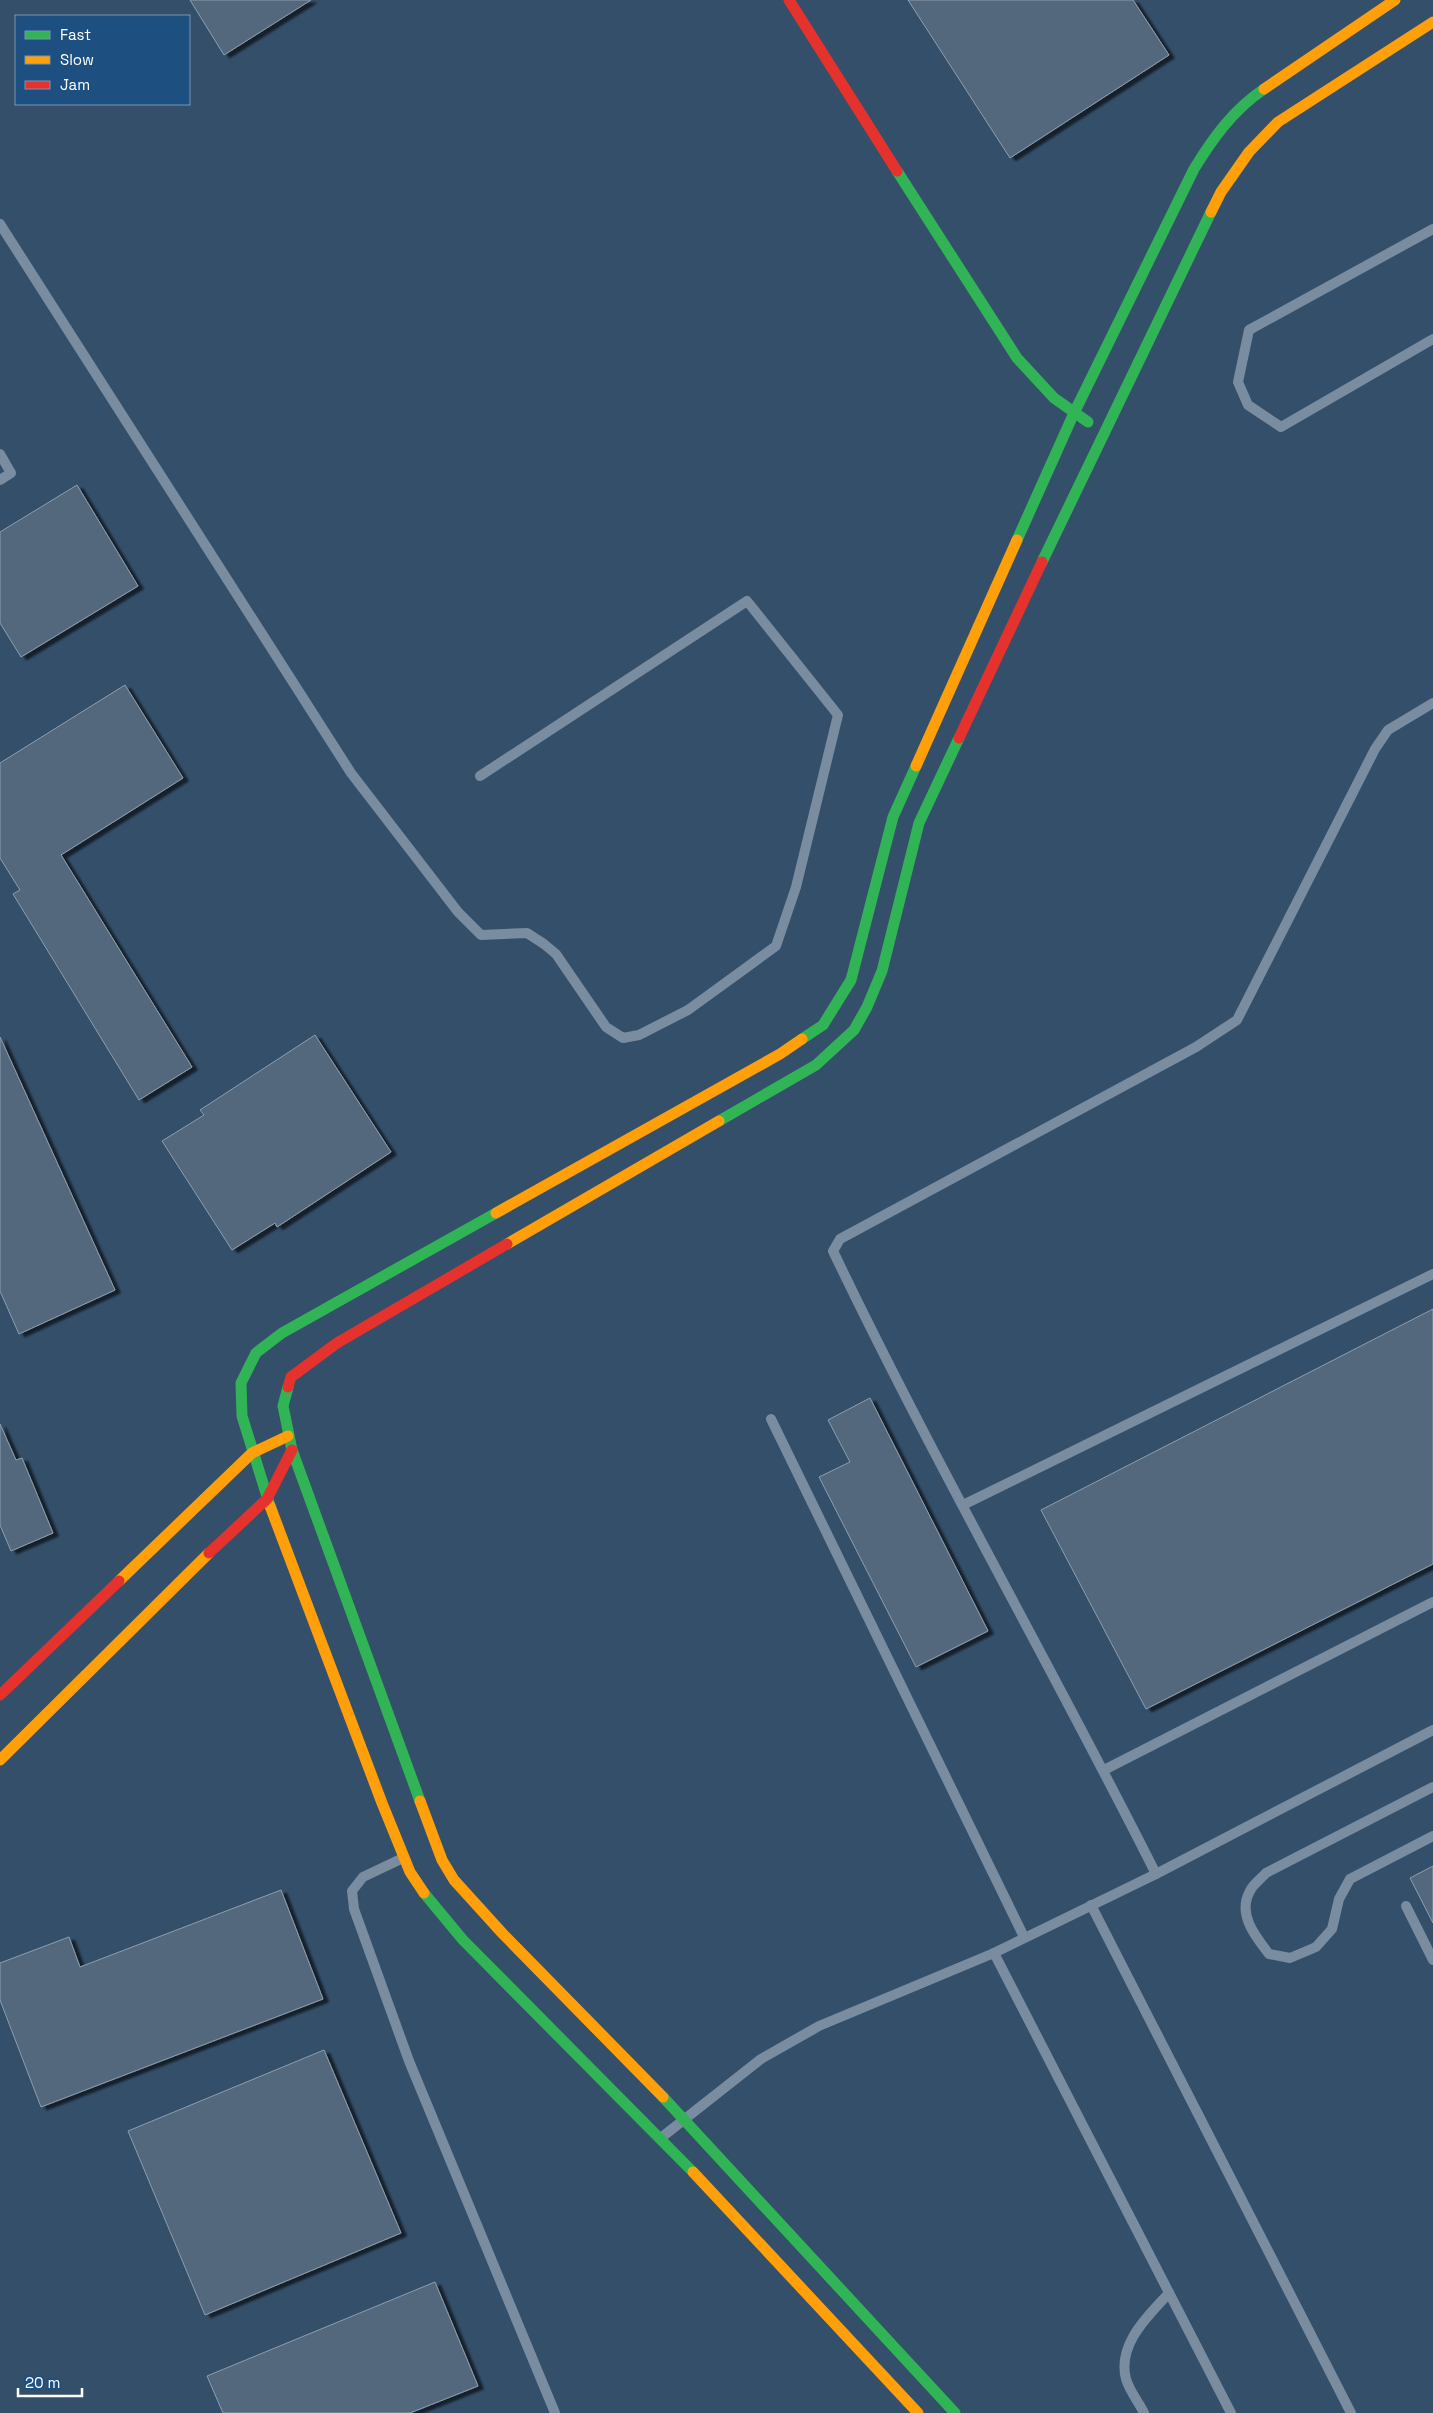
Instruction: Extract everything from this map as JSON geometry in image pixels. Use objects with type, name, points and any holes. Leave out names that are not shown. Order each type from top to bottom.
[{"type":"street","points":[[789,0],[1008,346],[1033,379],[1056,402],[1104,430]]},
{"type":"street","points":[[918,2413],[661,2137],[463,1940],[430,1902],[410,1872],[378,1794],[267,1499],[242,1416],[240,1383],[256,1353],[282,1333],[780,1054],[823,1025],[851,980],[893,817],[1074,413],[1194,169],[1215,134],[1250,98],[1395,0]]},
{"type":"street","points":[[955,2413],[686,2120],[503,1934],[454,1880],[442,1860],[292,1450],[283,1406],[291,1377],[330,1349],[816,1065],[854,1030],[867,1007],[882,971],[919,824],[1104,430],[1221,192],[1249,152],[1278,122],[1433,22]]},
{"type":"street","points":[[0,1696],[252,1453],[288,1436]]},
{"type":"street","points":[[0,1760],[218,1544],[267,1499],[292,1450]]},
{"type":"lane","points":[[0,224],[351,773],[418,862],[458,912],[481,935],[527,933],[556,954],[606,1027],[623,1038],[639,1035],[688,1010],[776,946],[796,887],[838,715],[747,601],[480,776]]},
{"type":"lane","points":[[1433,229],[1249,330],[1238,382],[1248,405],[1281,427],[1433,340]]},
{"type":"lane","points":[[0,454],[11,473],[0,480]]},
{"type":"lane","points":[[1156,1874],[1104,1770],[882,1353],[833,1251],[840,1238],[1196,1047],[1238,1020],[1375,749],[1388,730],[1433,703]]},
{"type":"lane","points":[[963,1505],[1433,1274]]},
{"type":"lane","points":[[771,1419],[1024,1937]]},
{"type":"lane","points":[[1104,1770],[1433,1602]]},
{"type":"lane","points":[[661,2137],[686,2120],[761,2059],[818,2026],[994,1952],[1156,1874],[1433,1730]]},
{"type":"lane","points":[[1433,1787],[1266,1873],[1250,1891],[1245,1910],[1253,1933],[1269,1954],[1290,1958],[1316,1947],[1332,1929],[1339,1899],[1350,1879],[1433,1836]]},
{"type":"lane","points":[[404,1857],[364,1877],[352,1891],[354,1909],[409,2061],[555,2413]]},
{"type":"lane","points":[[1091,1905],[1351,2413]]},
{"type":"lane","points":[[1406,1906],[1433,1960]]},
{"type":"lane","points":[[994,1952],[1231,2413]]},
{"type":"lane","points":[[1144,2413],[1126,2379],[1125,2358],[1136,2331],[1169,2293]]},
{"type":"building","points":[[190,0],[311,0],[224,55]]},
{"type":"building","points":[[908,0],[1133,0],[1169,55],[1010,158]]},
{"type":"building","points":[[77,485],[138,586],[21,657],[0,623],[0,532]]},
{"type":"building","points":[[125,685],[183,778],[61,855],[192,1067],[139,1100],[13,894],[20,890],[0,858],[0,763]]},
{"type":"building","points":[[315,1035],[391,1152],[277,1227],[275,1223],[232,1250],[162,1141],[204,1115],[200,1110]]},
{"type":"building","points":[[0,1037],[115,1290],[19,1334],[0,1291]]},
{"type":"building","points":[[1433,1309],[1433,1564],[1146,1709],[1041,1510]]},
{"type":"building","points":[[870,1398],[988,1631],[916,1667],[819,1477],[850,1462],[828,1420]]},
{"type":"building","points":[[0,1424],[16,1460],[22,1458],[53,1533],[11,1551],[0,1525]]},
{"type":"building","points":[[1433,1866],[1433,1923],[1410,1878]]},
{"type":"building","points":[[281,1890],[323,1999],[41,2107],[0,2000],[0,1963],[69,1937],[80,1967]]},
{"type":"building","points":[[324,2050],[401,2233],[205,2315],[128,2131]]},
{"type":"building","points":[[435,2282],[478,2386],[410,2413],[223,2413],[207,2376]]},
{"type":"traffic: fast","points":[[1017,540],[1074,413],[1194,169],[1224,125],[1264,89]]},
{"type":"traffic: fast","points":[[897,171],[1017,358],[1054,398],[1088,422]]},
{"type":"traffic: fast","points":[[1042,562],[1211,212]]},
{"type":"traffic: fast","points":[[719,1121],[816,1065],[854,1030],[867,1007],[882,971],[919,823],[959,738]]},
{"type":"traffic: fast","points":[[802,1039],[823,1025],[851,980],[893,817],[916,766]]},
{"type":"traffic: fast","points":[[270,1506],[242,1416],[241,1383],[256,1353],[282,1333],[496,1213]]},
{"type":"traffic: fast","points":[[288,1387],[283,1406],[292,1450],[420,1801]]},
{"type":"traffic: fast","points":[[424,1893],[463,1940],[693,2172]]},
{"type":"traffic: fast","points":[[663,2097],[955,2413]]},
{"type":"traffic: slow","points":[[1264,89],[1395,0]]},
{"type":"traffic: slow","points":[[1211,212],[1221,192],[1249,152],[1278,122],[1433,22]]},
{"type":"traffic: slow","points":[[916,766],[1017,540]]},
{"type":"traffic: slow","points":[[496,1213],[780,1054],[802,1039]]},
{"type":"traffic: slow","points":[[507,1244],[719,1121]]},
{"type":"traffic: slow","points":[[119,1581],[252,1453],[288,1436]]},
{"type":"traffic: slow","points":[[270,1506],[382,1803],[410,1872],[424,1893]]},
{"type":"traffic: slow","points":[[0,1760],[209,1553]]},
{"type":"traffic: slow","points":[[420,1801],[442,1860],[454,1880],[503,1934],[663,2097]]},
{"type":"traffic: slow","points":[[693,2172],[918,2413]]},
{"type":"traffic: jam","points":[[789,0],[897,171]]},
{"type":"traffic: jam","points":[[959,738],[1042,562]]},
{"type":"traffic: jam","points":[[288,1387],[291,1377],[337,1343],[507,1244]]},
{"type":"traffic: jam","points":[[209,1553],[267,1499],[292,1450]]},
{"type":"traffic: jam","points":[[0,1695],[119,1581]]}]
